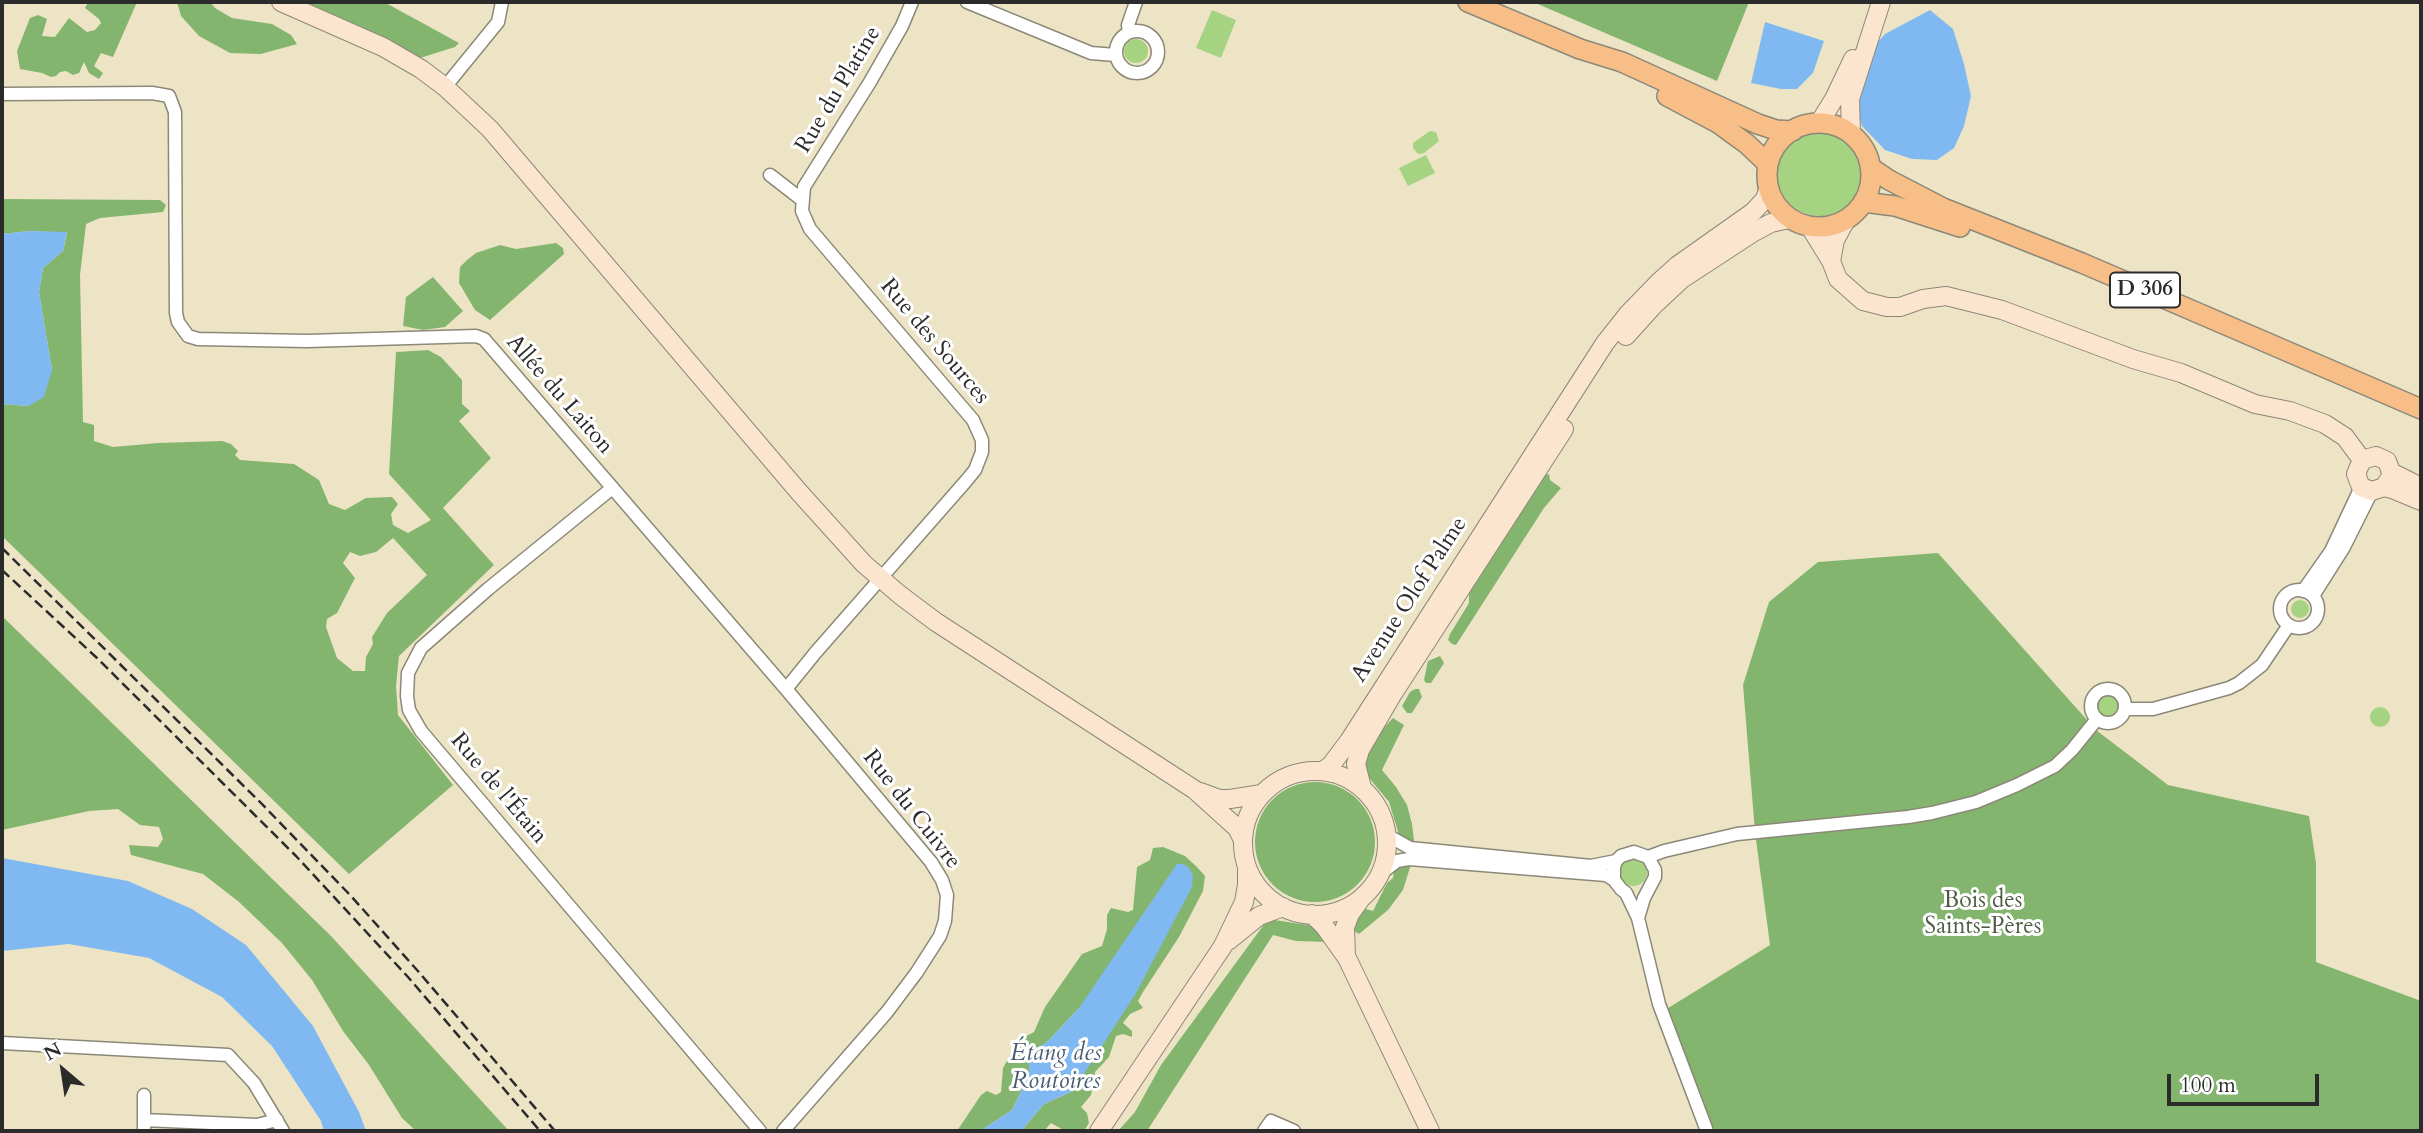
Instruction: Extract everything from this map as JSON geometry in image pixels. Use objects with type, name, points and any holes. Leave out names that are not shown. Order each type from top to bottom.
[{"type":"main road","points":[[281,2],[383,47],[421,69],[489,129],[830,527],[881,579],[936,622],[1195,790],[1237,828],[1243,840],[1247,866],[1244,902],[1223,946],[1099,1131]]},
{"type":"main road","points":[[1468,2],[1580,48],[1622,62],[1758,124],[1776,130],[1793,131]]},
{"type":"main road","points":[[1819,123],[1834,99],[1880,2]]},
{"type":"main road","points":[[1852,133],[1850,99],[1880,2]]},
{"type":"main road","points":[[1580,48],[1609,68],[1717,123],[1747,144],[1768,164]]},
{"type":"main road","points":[[1830,261],[1835,240],[1846,220],[1863,202],[1870,184],[1870,167],[1866,153],[1852,133],[1836,125],[1819,123],[1793,131],[1773,150],[1768,164],[1769,190],[1777,207],[1789,219],[1810,227],[1828,227],[1846,220]]},
{"type":"main road","name":"D 306","points":[[1870,167],[1943,208],[2082,263],[2421,409]]},
{"type":"main road","points":[[1539,456],[1605,343],[1639,301],[1678,265],[1753,212],[1760,206],[1769,190]]},
{"type":"main road","name":"D 306","points":[[1863,202],[1895,206],[2046,260],[2421,421]]},
{"type":"main road","points":[[1539,456],[1620,342],[1660,298],[1682,279],[1731,246],[1772,223],[1789,219]]},
{"type":"main road","points":[[1810,227],[1817,235],[1838,279],[1863,301],[1900,307],[1923,299],[1946,296],[2002,310],[2133,359],[2182,373],[2255,404],[2290,411],[2325,424],[2345,437],[2362,460]]},
{"type":"main road","name":"Avenue Olof Palme","points":[[1323,771],[1331,765],[1349,741],[1539,456]]},
{"type":"main road","name":"Avenue Olof Palme","points":[[1362,788],[1356,764],[1360,750],[1539,456]]},
{"type":"main road","points":[[2377,484],[2387,461],[2371,456],[2362,460],[2356,474],[2377,484],[2421,501]]},
{"type":"main road","points":[[2377,484],[2421,487]]},
{"type":"main road","points":[[1243,840],[1248,816],[1262,794],[1274,783],[1290,775],[1323,771],[1343,777],[1362,788],[1376,804],[1387,835],[1384,862],[1379,875],[1354,907],[1345,927],[1347,958]]},
{"type":"main road","points":[[1195,790],[1219,799],[1262,794]]},
{"type":"main road","points":[[1247,866],[1261,890],[1283,907],[1297,912],[1312,914],[1340,910],[1364,895]]},
{"type":"main road","points":[[1223,946],[1259,916],[1283,907]]},
{"type":"main road","points":[[1312,914],[1347,958],[1430,1131]]},
{"type":"street","points":[[444,87],[498,22],[502,2]]},
{"type":"street","name":"Rue du Platine","points":[[801,199],[804,187],[870,82],[902,26],[912,2]]},
{"type":"street","points":[[967,2],[1091,53],[1115,55]]},
{"type":"street","points":[[1129,32],[1128,25],[1136,2]]},
{"type":"street","points":[[1138,30],[1147,33],[1158,48],[1153,66],[1145,72],[1126,70],[1115,55],[1116,45],[1121,37],[1129,32],[1138,30]]},
{"type":"street","name":"Allée du Laiton","points":[[2,94],[152,93],[169,96],[174,112],[177,313],[183,331],[188,336],[198,339],[307,341],[476,336],[484,339],[786,690]]},
{"type":"street","points":[[770,175],[801,199]]},
{"type":"street","name":"Rue des Sources","points":[[786,690],[975,470],[982,452],[982,440],[973,420],[810,229],[802,211],[801,199]]},
{"type":"street","points":[[2308,593],[2344,547],[2377,484]]},
{"type":"street","name":"Rue de l'Étain","points":[[611,489],[488,589],[421,648],[408,673],[407,696],[410,710],[421,731],[760,1131]]},
{"type":"street","points":[[2292,592],[2308,593],[2318,607],[2316,619],[2312,624],[2301,628],[2289,625],[2282,617],[2283,600],[2292,592]]},
{"type":"street","points":[[2125,709],[2153,709],[2239,683],[2262,665],[2289,625]]},
{"type":"street","points":[[2105,689],[2123,696],[2125,709],[2114,722],[2097,719],[2093,715],[2093,696],[2105,689]]},
{"type":"street","name":"Rue du Cuivre","points":[[783,1131],[887,1012],[917,972],[940,936],[946,921],[947,908],[945,887],[931,862],[786,690]]},
{"type":"street","points":[[1648,857],[1664,850],[1737,834],[1908,817],[1976,802],[2055,766],[2097,719]]},
{"type":"street","points":[[1387,835],[1410,849],[1591,866],[1616,861]]},
{"type":"street","points":[[1614,880],[1614,867],[1621,856],[1634,852],[1648,857],[1655,870],[1655,877],[1647,890],[1638,918]]},
{"type":"street","points":[[1379,875],[1397,861],[1409,859],[1606,875],[1614,880],[1620,890],[1637,894],[1647,890]]},
{"type":"street","points":[[1626,892],[1638,918],[1659,1004],[1707,1131]]},
{"type":"street","points":[[2,1043],[222,1053],[234,1059],[244,1071],[280,1125]]},
{"type":"street","points":[[144,1095],[144,1126],[280,1125]]},
{"type":"street","points":[[1264,1131],[1271,1121],[1294,1131]]},
{"type":"green space","points":[[88,2],[137,2],[113,57],[101,53],[94,66],[103,73],[99,79],[89,73],[84,62],[79,73],[73,75],[66,71],[51,77],[20,69],[17,51],[30,18],[38,15],[47,19],[42,36],[55,37],[69,18],[87,32],[95,30],[101,23],[85,8]]},
{"type":"green space","points":[[177,2],[210,2],[232,18],[272,24],[291,35],[297,44],[261,54],[230,53],[199,36],[181,16]]},
{"type":"green space","points":[[306,2],[384,2],[459,43],[455,47],[420,58]]},
{"type":"green space","points":[[1533,2],[1749,2],[1717,81]]},
{"type":"green space","points":[[1212,10],[1236,20],[1221,58],[1196,48]]},
{"type":"green space","points":[[1136,39],[1147,46],[1148,51],[1141,62],[1136,63],[1125,56],[1124,51],[1131,40]]},
{"type":"green space","points":[[1812,130],[1828,130],[1851,142],[1860,156],[1863,173],[1860,190],[1851,204],[1828,216],[1812,216],[1796,209],[1784,197],[1777,181],[1777,165],[1784,149],[1796,137]]},
{"type":"green space","points":[[1430,131],[1436,132],[1439,141],[1424,153],[1418,154],[1413,143]]},
{"type":"green space","points":[[1426,155],[1435,173],[1408,186],[1399,168]]},
{"type":"green space","points":[[2,199],[160,200],[166,205],[163,212],[100,218],[86,224],[80,275],[83,422],[94,425],[94,441],[113,447],[222,441],[231,444],[238,451],[235,455],[240,460],[294,464],[319,480],[329,504],[345,510],[366,498],[392,497],[398,504],[391,514],[393,525],[408,533],[431,520],[389,474],[396,352],[428,350],[441,357],[462,380],[462,404],[470,411],[459,421],[491,458],[443,508],[494,565],[399,656],[396,686],[398,715],[453,785],[349,874],[2,536],[2,404],[28,406],[52,370],[39,292],[43,268],[63,251],[67,233],[30,231],[2,234]],"holes":[[[393,538],[427,575],[387,613],[372,637],[373,644],[366,657],[365,671],[353,671],[337,658],[326,627],[327,619],[337,613],[355,578],[343,563],[350,552],[360,556],[376,552]]]},
{"type":"green space","points":[[556,243],[563,248],[564,254],[490,320],[475,310],[459,283],[460,267],[467,260],[476,253],[500,245],[516,249]]},
{"type":"green space","points":[[433,277],[463,311],[445,327],[423,330],[403,326],[406,297]]},
{"type":"green space","points":[[1549,474],[1550,480],[1561,488],[1544,508],[1456,645],[1452,644],[1448,640],[1469,603],[1469,590],[1544,475]]},
{"type":"green space","name":"Bois des Saints-Pères","points":[[1938,553],[2096,730],[2168,785],[2309,816],[2316,863],[2316,962],[2421,1001],[2421,1131],[1710,1131],[1665,1010],[1770,945],[1755,832],[1743,685],[1769,602],[1818,562]]},
{"type":"green space","points":[[2300,600],[2306,603],[2309,609],[2306,615],[2300,618],[2294,615],[2291,609],[2294,603]]},
{"type":"green space","points":[[2,616],[331,936],[509,1131],[416,1131],[402,1118],[312,980],[282,943],[239,902],[203,874],[131,855],[129,845],[158,847],[163,839],[159,827],[140,825],[118,809],[89,811],[2,830]]},
{"type":"green space","points":[[1440,656],[1444,663],[1431,683],[1426,683],[1424,680],[1428,661]]},
{"type":"green space","points":[[1419,689],[1422,697],[1412,713],[1407,713],[1402,706],[1410,692]]},
{"type":"green space","points":[[2108,694],[2116,698],[2120,706],[2116,714],[2108,718],[2100,714],[2096,706],[2100,698]]},
{"type":"green space","points":[[2376,707],[2384,707],[2390,717],[2384,727],[2376,727],[2370,721],[2370,713]]},
{"type":"green space","points":[[1393,718],[1404,725],[1382,770],[1407,805],[1414,841],[1410,843],[1400,838],[1389,802],[1365,773],[1362,759],[1374,738]]},
{"type":"green space","points":[[1315,782],[1338,787],[1357,800],[1370,819],[1375,842],[1370,865],[1357,884],[1338,897],[1315,902],[1292,897],[1273,884],[1260,865],[1255,842],[1260,819],[1273,800],[1292,787]]},
{"type":"green space","points":[[1163,847],[1185,856],[1197,867],[1205,876],[1203,891],[1179,937],[1138,1001],[1143,1008],[1130,1014],[1123,1023],[1132,1031],[1132,1037],[1123,1034],[1116,1036],[1109,1057],[1095,1072],[1091,1095],[1081,1107],[1087,1113],[1089,1123],[1084,1131],[1065,1131],[1051,1123],[1044,1131],[1021,1131],[1044,1104],[1073,1091],[1079,1008],[1047,1042],[1036,1049],[1029,1061],[1029,1076],[1012,1110],[980,1131],[957,1131],[981,1095],[987,1091],[996,1095],[1001,1092],[1003,1068],[1012,1052],[1021,1039],[1034,1032],[1045,1007],[1082,954],[1102,946],[1107,929],[1107,915],[1111,908],[1128,912],[1133,910],[1137,867],[1150,860],[1153,848]]},
{"type":"green space","points":[[1633,858],[1643,862],[1647,872],[1643,882],[1633,886],[1623,882],[1619,872],[1623,862]]},
{"type":"green space","points":[[1412,861],[1403,890],[1388,910],[1359,934],[1354,931],[1352,929],[1359,913],[1366,909],[1373,911],[1387,883],[1393,878],[1395,863]]},
{"type":"green space","points":[[1268,919],[1321,927],[1327,942],[1296,941],[1273,935],[1147,1131],[1118,1131],[1135,1112],[1161,1065]]},
{"type":"water","points":[[1930,10],[1953,29],[1971,96],[1964,126],[1954,148],[1937,160],[1912,159],[1885,150],[1862,126],[1856,106],[1870,51],[1885,34]]},
{"type":"water","points":[[1765,22],[1824,41],[1813,73],[1797,89],[1751,83]]},
{"type":"water","points":[[30,231],[67,232],[63,251],[43,268],[39,292],[52,370],[44,397],[28,406],[2,404],[2,234]]},
{"type":"water","points":[[2,858],[128,881],[192,909],[246,945],[313,1026],[359,1112],[366,1131],[324,1131],[321,1121],[272,1046],[222,997],[149,958],[69,944],[2,951]]},
{"type":"water","name":"Étang des Routoires","points":[[1177,864],[1189,868],[1193,875],[1192,887],[1136,993],[1073,1091],[1044,1104],[1021,1131],[980,1131],[1012,1110],[1029,1076],[1029,1061],[1036,1049],[1047,1042],[1079,1008]]},
{"type":"railway","points":[[2,548],[259,801],[351,896],[555,1131]]},
{"type":"railway","points":[[2,570],[97,658],[296,856],[408,977],[540,1131]]}]
